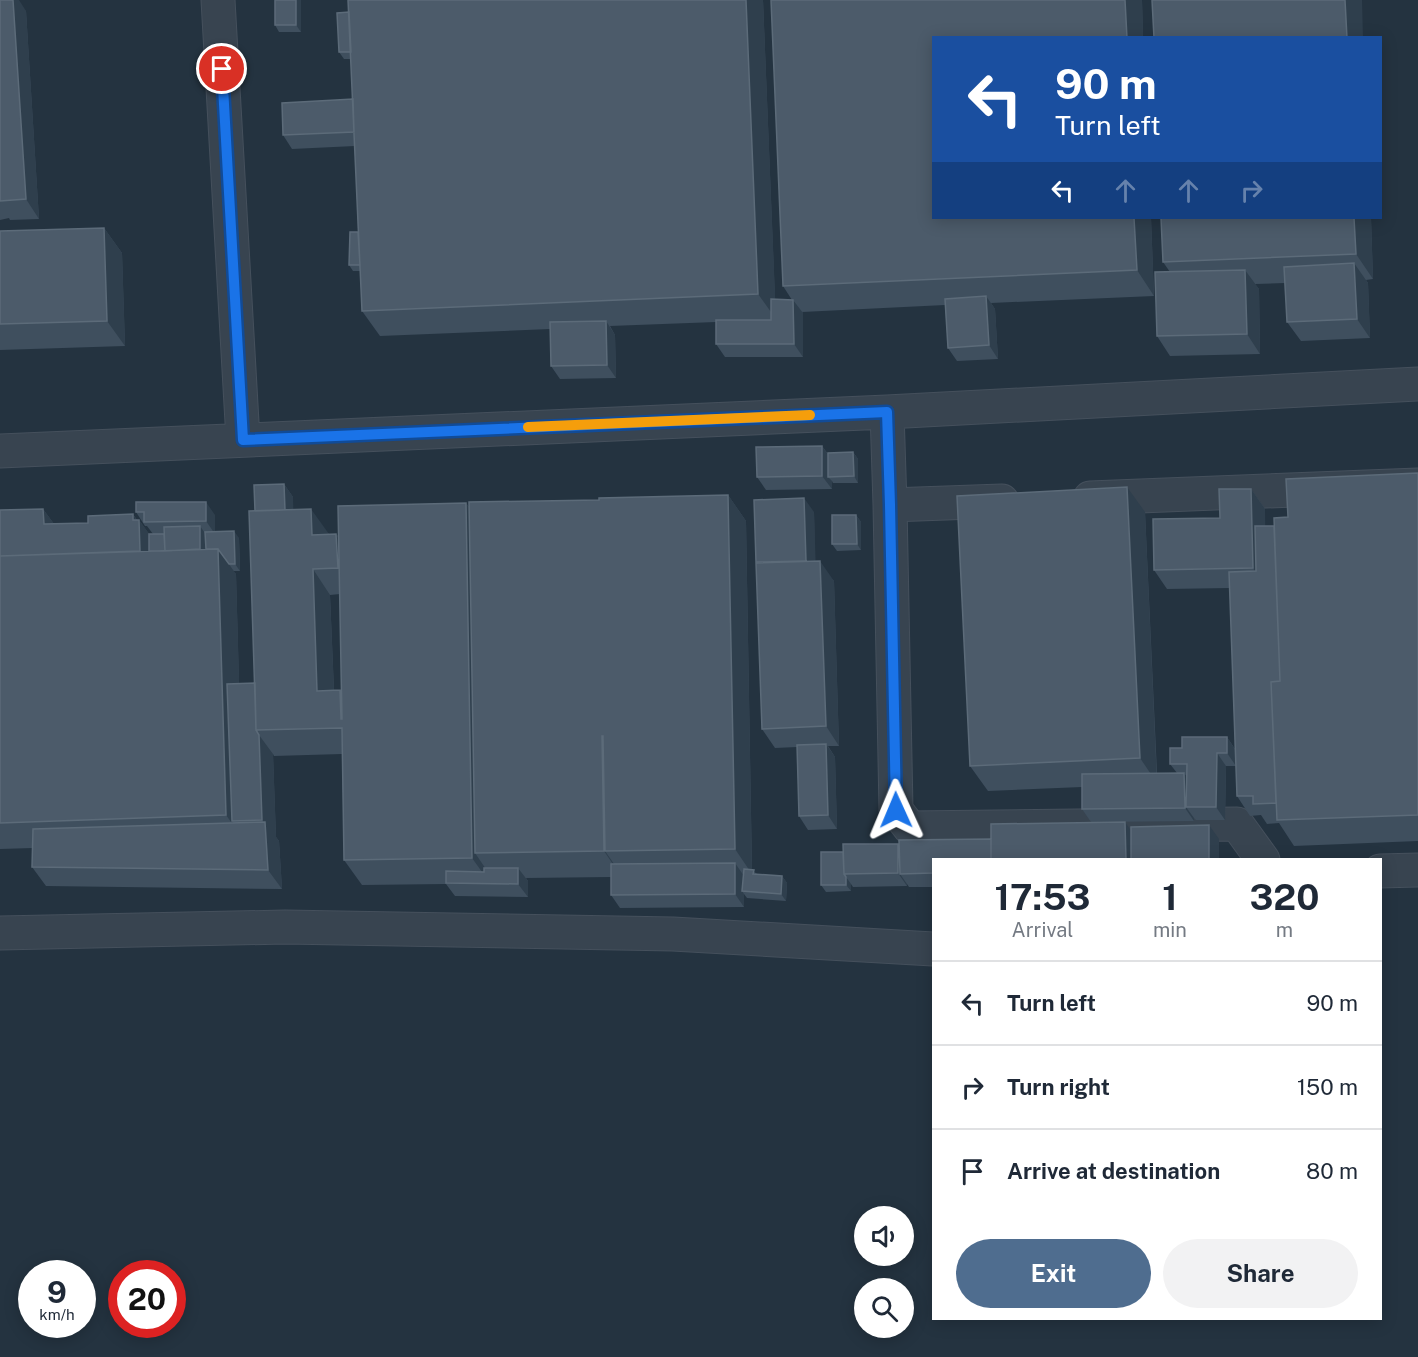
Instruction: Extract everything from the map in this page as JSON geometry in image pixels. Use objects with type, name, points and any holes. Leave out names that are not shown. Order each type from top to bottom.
[{"type":"lane","points":[[218,0],[243,440]]},
{"type":"lane","points":[[0,450],[887,412],[1418,384]]},
{"type":"lane","points":[[887,412],[896,810],[910,828],[1237,825],[1262,858]]},
{"type":"lane","points":[[1066,499],[1418,485]]},
{"type":"lane","points":[[890,505],[1031,500]]},
{"type":"lane","points":[[1382,871],[1418,870]]},
{"type":"lane","points":[[0,933],[285,927],[662,933],[932,949]]},
{"type":"building","points":[[0,0],[13,0],[26,199],[0,201]]},
{"type":"building","points":[[275,0],[296,0],[296,25],[275,25]]},
{"type":"building","points":[[348,0],[746,0],[758,294],[362,311]]},
{"type":"building","points":[[771,0],[1125,0],[1127,36],[932,36],[932,219],[1134,219],[1137,270],[783,286]]},
{"type":"building","points":[[1152,0],[1345,0],[1347,36],[1154,36]]},
{"type":"building","points":[[349,12],[351,52],[339,52],[337,13]]},
{"type":"building","points":[[353,99],[354,132],[283,135],[282,103]]},
{"type":"building","points":[[1161,219],[1354,219],[1356,254],[1163,262]]},
{"type":"building","points":[[104,228],[107,321],[0,324],[0,231]]},
{"type":"building","points":[[350,232],[358,232],[360,265],[349,265]]},
{"type":"building","points":[[1354,263],[1357,319],[1287,322],[1284,267]]},
{"type":"building","points":[[1245,270],[1247,334],[1157,336],[1155,272]]},
{"type":"building","points":[[986,296],[989,345],[948,348],[945,299]]},
{"type":"building","points":[[771,299],[793,300],[794,344],[716,344],[716,320],[771,320]]},
{"type":"building","points":[[606,321],[607,365],[551,366],[550,322]]},
{"type":"building","points":[[822,446],[822,476],[757,477],[756,447]]},
{"type":"building","points":[[853,452],[854,476],[828,477],[828,453]]},
{"type":"building","points":[[1418,473],[1418,815],[1277,820],[1271,682],[1280,681],[1274,518],[1288,517],[1286,479]]},
{"type":"building","points":[[284,484],[285,510],[255,511],[254,485]]},
{"type":"building","points":[[1127,487],[1140,758],[970,766],[957,496]]},
{"type":"building","points":[[1219,489],[1251,489],[1253,568],[1154,570],[1153,519],[1220,518]]},
{"type":"building","points":[[728,495],[735,849],[605,851],[602,736],[604,851],[475,853],[469,502]]},
{"type":"building","points":[[804,498],[806,561],[756,562],[754,500]]},
{"type":"building","points":[[136,502],[206,502],[206,521],[144,522],[144,512],[136,512]]},
{"type":"building","points":[[466,503],[472,858],[344,860],[342,728],[256,730],[249,511],[311,509],[312,535],[336,534],[338,568],[313,569],[317,691],[340,690],[342,719],[338,506]]},
{"type":"building","points":[[43,509],[44,524],[88,523],[88,516],[133,514],[133,520],[139,520],[140,551],[0,556],[0,510]]},
{"type":"building","points":[[832,515],[856,515],[857,544],[832,544]]},
{"type":"building","points":[[200,526],[200,549],[165,551],[164,527]]},
{"type":"building","points":[[1255,526],[1274,526],[1280,681],[1271,682],[1276,803],[1253,804],[1253,796],[1237,796],[1229,572],[1256,571]]},
{"type":"building","points":[[234,531],[235,564],[229,564],[218,549],[206,549],[205,532]]},
{"type":"building","points":[[149,534],[164,534],[165,551],[149,551]]},
{"type":"building","points":[[218,549],[226,815],[0,823],[0,556]]},
{"type":"building","points":[[820,561],[826,726],[762,729],[756,563]]},
{"type":"building","points":[[255,683],[262,820],[232,821],[227,684]]},
{"type":"building","points":[[1182,737],[1227,737],[1227,753],[1217,753],[1216,807],[1186,807],[1187,764],[1170,764],[1170,748],[1182,748]]},
{"type":"building","points":[[826,744],[828,815],[799,816],[797,745]]},
{"type":"building","points":[[1184,773],[1185,808],[1082,809],[1082,774]]},
{"type":"building","points":[[265,822],[268,870],[32,867],[33,829]]},
{"type":"building","points":[[1125,822],[1126,858],[991,858],[991,824]]},
{"type":"building","points":[[1209,825],[1209,858],[1131,858],[1131,827]]},
{"type":"building","points":[[991,839],[991,858],[932,858],[932,873],[900,874],[899,840]]},
{"type":"building","points":[[843,844],[898,844],[898,873],[844,874]]},
{"type":"building","points":[[821,852],[843,852],[846,885],[821,885]]},
{"type":"building","points":[[735,863],[735,894],[611,895],[611,864]]},
{"type":"building","points":[[484,868],[518,868],[518,884],[446,883],[446,871],[484,872]]},
{"type":"building","points":[[744,869],[754,870],[753,874],[782,876],[781,894],[742,891]]},
{"type":"slow traffic","points":[[528,427],[810,415]]},
{"type":"route","points":[[222,69],[243,440],[887,412],[896,810]]}]
